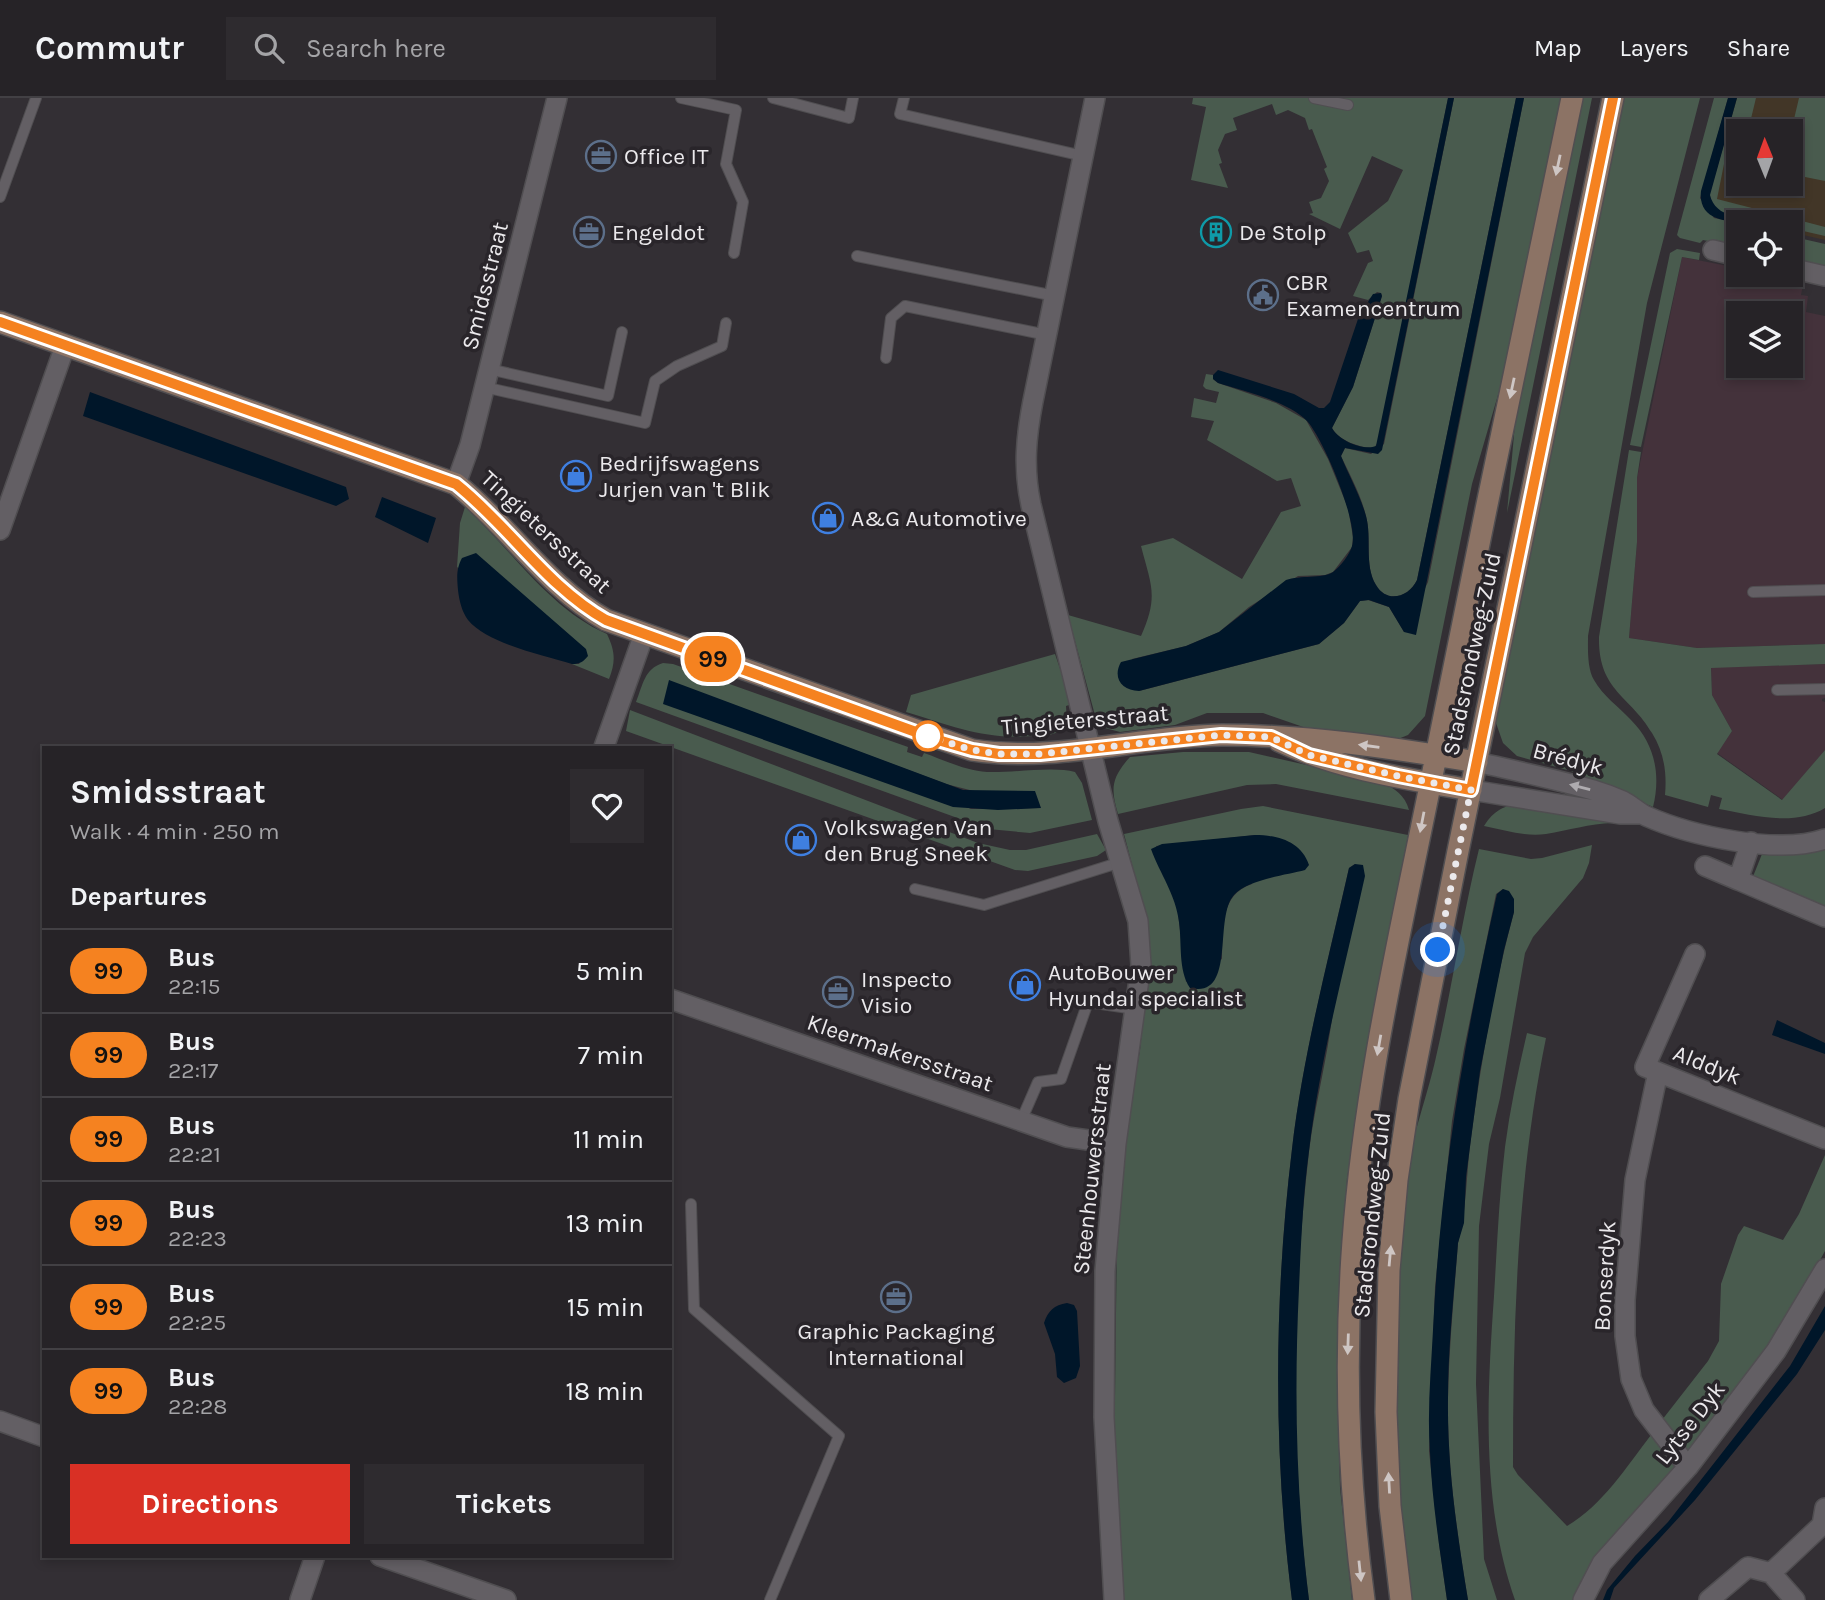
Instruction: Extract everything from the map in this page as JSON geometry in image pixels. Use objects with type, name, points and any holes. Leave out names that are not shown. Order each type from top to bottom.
[{"type":"main road","name":"Stadsrondweg-Zuid","points":[[1364,1600],[1348,1419],[1347,1370],[1353,1241],[1368,1109],[1430,783],[1572,98]]},
{"type":"main road","name":"Stadsrondweg-Zuid","points":[[1401,1600],[1390,1506],[1386,1386],[1389,1270],[1396,1180],[1409,1099],[1613,98]]},
{"type":"main road","name":"Tingietersstraat","points":[[0,322],[456,484],[477,501],[570,597],[606,620],[972,750],[999,754],[1040,754],[1221,735],[1311,738],[1477,762]]},
{"type":"main road","name":"Tingietersstraat","points":[[1271,737],[1309,755],[1471,790]]},
{"type":"street","name":"Smidsstraat","points":[[456,484],[470,445],[557,98]]},
{"type":"street","points":[[1092,750],[1026,484],[1026,441],[1095,98]]},
{"type":"street","points":[[1713,250],[1726,253]]},
{"type":"street","points":[[1803,271],[1825,276]]},
{"type":"street","points":[[0,530],[65,346]]},
{"type":"street","points":[[604,746],[644,634]]},
{"type":"street","name":"Steenhouwersstraat","points":[[1092,750],[1108,821],[1138,921],[1141,965],[1108,1213],[1103,1361],[1114,1600]]},
{"type":"street","name":"Brédyk","points":[[1477,762],[1594,790],[1625,802],[1642,814],[1687,830],[1751,842],[1803,845],[1825,839]]},
{"type":"street","name":"Brédyk","points":[[1471,790],[1620,814],[1642,814]]},
{"type":"street","points":[[1738,880],[1751,842]]},
{"type":"street","points":[[1704,866],[1825,918]]},
{"type":"street","name":"Alddyk","points":[[1695,954],[1645,1067],[1825,1139]]},
{"type":"street","name":"Kleermakersstraat","points":[[672,1000],[1067,1137],[1116,1144]]},
{"type":"street","name":"Bonserdyk","points":[[1658,1072],[1635,1180],[1625,1300],[1625,1336],[1631,1379],[1644,1410],[1688,1467]]},
{"type":"street","name":"Lytse Dyk","points":[[1583,1600],[1602,1563],[1688,1467],[1776,1351],[1825,1269]]},
{"type":"street","points":[[0,1421],[42,1436]]},
{"type":"street","points":[[1771,1573],[1822,1525],[1825,1508]]},
{"type":"street","points":[[300,1600],[314,1558]]},
{"type":"street","points":[[386,1558],[506,1600]]},
{"type":"street","points":[[1709,1600],[1748,1567],[1771,1573],[1795,1600]]},
{"type":"lane","points":[[0,197],[36,98]]},
{"type":"lane","points":[[681,98],[736,110],[726,164],[743,202],[734,253]]},
{"type":"lane","points":[[773,98],[849,118],[853,98]]},
{"type":"lane","points":[[904,98],[900,114],[1083,156]]},
{"type":"lane","points":[[1314,98],[1348,105]]},
{"type":"lane","points":[[857,256],[1055,296]]},
{"type":"lane","points":[[886,358],[891,318],[905,306],[1047,335]]},
{"type":"lane","points":[[487,378],[645,423],[655,381],[677,366],[722,346],[726,323]]},
{"type":"lane","points":[[487,378],[608,396],[622,332]]},
{"type":"lane","points":[[1753,592],[1825,590]]},
{"type":"lane","points":[[1777,690],[1825,689]]},
{"type":"lane","points":[[915,889],[984,905],[1122,862]]},
{"type":"lane","points":[[1021,1121],[1038,1082],[1061,1079],[1088,1002],[1135,1009]]},
{"type":"lane","points":[[691,1203],[694,1309],[839,1436],[770,1600]]},
{"type":"shaded area","points":[[1732,98],[1825,98],[1825,240],[1803,235],[1803,210],[1731,210],[1706,191],[1726,119],[1726,196],[1803,196],[1803,119],[1726,119]]},
{"type":"shaded area","points":[[1682,257],[1726,266],[1726,287],[1803,287],[1801,295],[1808,296],[1806,312],[1825,316],[1825,644],[1697,648],[1629,638],[1637,542],[1637,478]]},
{"type":"shaded area","points":[[1825,664],[1825,698],[1822,701],[1825,702],[1825,750],[1783,800],[1717,753],[1732,731],[1712,695],[1711,667]]},
{"type":"green space","points":[[1193,98],[1448,98],[1378,442],[1374,448],[1351,443],[1340,437],[1332,428],[1353,387],[1382,296],[1377,292],[1368,300],[1353,296],[1368,263],[1373,261],[1369,250],[1357,253],[1348,233],[1388,201],[1403,170],[1372,156],[1340,229],[1309,214],[1313,213],[1309,202],[1321,198],[1329,181],[1324,169],[1327,167],[1305,118],[1288,110],[1276,115],[1272,104],[1233,118],[1237,130],[1225,134],[1218,150],[1222,163],[1219,164],[1228,188],[1191,180],[1206,107],[1192,104]]},
{"type":"green space","points":[[1454,98],[1516,98],[1417,580],[1409,591],[1392,596],[1381,591],[1372,577],[1366,516],[1341,456],[1345,448],[1371,454],[1384,444]]},
{"type":"green space","points":[[1524,98],[1561,98],[1505,371],[1472,484],[1425,716],[1408,735],[1398,739],[1309,729],[1263,713],[1207,713],[1175,725],[1120,732],[1105,728],[1096,719],[1068,615],[1141,636],[1150,611],[1152,591],[1141,546],[1173,538],[1242,579],[1281,512],[1301,506],[1291,478],[1277,481],[1207,440],[1214,421],[1191,417],[1194,398],[1216,403],[1219,392],[1203,386],[1206,374],[1213,375],[1213,379],[1218,383],[1276,403],[1306,420],[1328,459],[1348,508],[1352,547],[1333,572],[1298,576],[1249,607],[1219,632],[1186,646],[1132,659],[1139,691],[1319,644],[1344,623],[1360,601],[1368,600],[1389,607],[1404,632],[1428,582]]},
{"type":"green space","points":[[1578,98],[1592,98],[1507,513],[1518,390]]},
{"type":"green space","points":[[1621,98],[1700,98],[1647,303],[1588,636],[1589,664],[1594,680],[1639,729],[1651,750],[1656,772],[1653,807],[1571,771],[1517,756],[1503,743],[1496,723]]},
{"type":"green space","points":[[1714,98],[1728,98],[1700,198],[1714,218],[1726,220],[1726,245],[1703,240],[1700,243],[1677,235]]},
{"type":"green space","points":[[1737,98],[1756,98],[1751,119],[1731,119]]},
{"type":"green space","points":[[1799,98],[1825,98],[1825,181],[1803,177],[1803,119],[1794,119]]},
{"type":"green space","points":[[1726,136],[1726,159],[1717,199],[1759,210],[1720,212],[1714,208],[1709,196]]},
{"type":"green space","points":[[1803,221],[1825,227],[1825,236],[1803,231]]},
{"type":"green space","points":[[1803,239],[1825,244],[1825,266],[1803,261]]},
{"type":"green space","points":[[1677,249],[1700,253],[1699,260],[1682,257],[1641,447],[1630,445],[1670,253]]},
{"type":"green space","points":[[1629,450],[1641,452],[1637,478],[1637,542],[1629,638],[1697,648],[1825,644],[1825,664],[1711,668],[1712,695],[1732,731],[1717,754],[1782,800],[1825,750],[1825,808],[1800,817],[1773,818],[1719,809],[1722,798],[1711,795],[1708,807],[1665,795],[1664,763],[1656,740],[1610,681],[1600,655],[1599,637]]},
{"type":"green space","points":[[465,507],[549,594],[567,610],[607,634],[614,656],[609,679],[572,664],[580,664],[457,567],[460,523]]},
{"type":"green space","points":[[1055,654],[1072,704],[1066,706],[1067,724],[1056,733],[1016,737],[984,734],[906,712],[911,695]]},
{"type":"green space","points":[[663,663],[673,664],[908,747],[907,752],[922,757],[924,753],[971,770],[1075,772],[1082,783],[1092,820],[1030,833],[988,829],[636,702],[645,678]],"holes":[[[669,681],[946,784],[1041,808],[971,809]]]},
{"type":"green space","points":[[630,710],[978,843],[1010,850],[1026,850],[1097,834],[1106,850],[1097,856],[1028,871],[1015,870],[626,731]]},
{"type":"green space","points":[[1183,752],[1249,752],[1382,782],[1399,793],[1409,810],[1276,784],[1247,785],[1118,814],[1114,783],[1130,757]]},
{"type":"green space","points":[[1522,802],[1614,818],[1613,823],[1538,835],[1484,826],[1500,810]]},
{"type":"green space","points":[[1263,806],[1408,835],[1347,1178],[1337,1357],[1340,1488],[1352,1600],[1309,1600],[1299,1488],[1296,1376],[1299,1263],[1309,1152],[1355,864],[1349,868],[1309,1043],[1286,1205],[1278,1375],[1281,1488],[1292,1600],[1124,1600],[1114,1478],[1117,1230],[1124,1146],[1140,1050],[1147,983],[1139,891],[1124,834]],"holes":[[[1255,835],[1252,884],[1241,889],[1228,905],[1223,925],[1222,959],[1186,982],[1177,905],[1156,846]]]},
{"type":"green space","points":[[1592,845],[1583,878],[1533,937],[1525,953],[1500,1098],[1489,1144],[1479,1226],[1476,1384],[1484,1559],[1497,1600],[1468,1600],[1451,1474],[1448,1398],[1458,1243],[1465,1204],[1471,1138],[1489,1024],[1514,912],[1503,889],[1496,894],[1464,1049],[1452,1121],[1435,1287],[1429,1451],[1447,1600],[1410,1600],[1400,1498],[1395,1396],[1397,1293],[1404,1191],[1409,1157],[1442,1031],[1479,849],[1531,859]]},
{"type":"green space","points":[[1825,849],[1825,912],[1752,879],[1762,854],[1800,855]]},
{"type":"green space","points":[[1527,1033],[1546,1038],[1536,1091],[1523,1198],[1516,1305],[1513,1467],[1567,1526],[1603,1497],[1651,1435],[1676,1469],[1574,1600],[1515,1600],[1496,1526],[1492,1488],[1489,1450],[1490,1372],[1500,1203],[1509,1119]]},
{"type":"green space","points":[[1825,1155],[1825,1251],[1782,1329],[1689,1456],[1662,1420],[1708,1361],[1719,1341],[1721,1284],[1738,1235],[1744,1226],[1783,1240],[1799,1214]]},
{"type":"water","points":[[1448,98],[1454,98],[1382,450],[1378,454],[1345,448],[1341,456],[1366,516],[1372,577],[1386,595],[1403,594],[1409,591],[1417,580],[1516,98],[1524,98],[1416,635],[1404,632],[1389,607],[1369,600],[1360,601],[1344,623],[1319,644],[1139,691],[1128,689],[1118,678],[1121,662],[1186,646],[1219,632],[1286,580],[1333,572],[1349,553],[1353,535],[1345,501],[1314,430],[1307,421],[1289,408],[1218,383],[1213,379],[1213,375],[1218,370],[1294,394],[1319,408],[1324,408],[1330,402],[1359,316],[1373,294],[1381,293],[1353,387],[1332,428],[1352,444],[1376,446]]},
{"type":"water","points":[[1728,98],[1737,98],[1731,119],[1726,119],[1726,138],[1710,195],[1713,203],[1726,214],[1726,221],[1713,217],[1706,211],[1701,191]]},
{"type":"water","points":[[90,392],[346,487],[349,499],[336,506],[83,416]]},
{"type":"water","points":[[382,497],[436,518],[428,543],[375,517]]},
{"type":"water","points":[[476,553],[586,649],[588,656],[579,663],[572,664],[517,648],[489,636],[468,620],[460,602],[457,574],[462,558]]},
{"type":"water","points":[[669,680],[963,790],[1035,791],[1041,808],[998,810],[953,807],[663,704]]},
{"type":"water","points":[[1255,835],[1272,836],[1287,841],[1300,850],[1309,865],[1305,870],[1248,885],[1234,895],[1228,906],[1222,954],[1214,981],[1205,988],[1190,988],[1182,965],[1177,912],[1151,849],[1162,844]]},
{"type":"water","points":[[1355,864],[1363,865],[1365,876],[1320,1082],[1305,1185],[1297,1327],[1297,1405],[1301,1522],[1309,1600],[1292,1600],[1281,1488],[1278,1375],[1286,1205],[1309,1043],[1349,868]]},
{"type":"water","points":[[1503,889],[1509,891],[1514,899],[1514,912],[1480,1071],[1466,1177],[1464,1223],[1458,1243],[1449,1360],[1448,1423],[1451,1474],[1468,1600],[1447,1600],[1434,1508],[1429,1437],[1436,1275],[1448,1165],[1464,1057],[1497,894]]},
{"type":"water","points":[[1777,1020],[1825,1043],[1825,1054],[1772,1035]]},
{"type":"water","points":[[1067,1303],[1074,1305],[1077,1311],[1080,1366],[1076,1378],[1064,1383],[1057,1377],[1055,1354],[1044,1323],[1052,1309]]},
{"type":"water","points":[[1825,1306],[1825,1330],[1797,1374],[1695,1500],[1614,1588],[1610,1600],[1603,1600],[1607,1590],[1668,1522],[1790,1366]]},
{"type":"bus line","name":"99","points":[[0,322],[456,484],[477,501],[570,597],[606,620],[938,740],[972,750],[999,754],[1040,754],[1221,735],[1271,737],[1309,755],[1471,790],[1613,98]]},
{"type":"place","name":"Office IT","points":[[601,156]]},
{"type":"place","name":"Engeldot","points":[[589,232]]},
{"type":"place","name":"De Stolp","points":[[1216,232]]},
{"type":"place","name":"CBR Examencentrum","points":[[1263,295]]},
{"type":"place","name":"Bedrijfswagens Jurjen van 't Blik","points":[[576,476]]},
{"type":"place","name":"A&G Automotive","points":[[828,518]]},
{"type":"place","name":"Volkswagen Van den Brug Sneek","points":[[801,840]]},
{"type":"place","name":"AutoBouwer Hyundai specialist","points":[[1025,985]]},
{"type":"place","name":"Inspecto Visio","points":[[838,992]]},
{"type":"place","name":"Graphic Packaging International","points":[[896,1297]]},
{"type":"route","points":[[928,736],[972,750],[999,754],[1092,750],[1149,741],[1221,735],[1271,737],[1309,755],[1471,790],[1438,950]]}]
